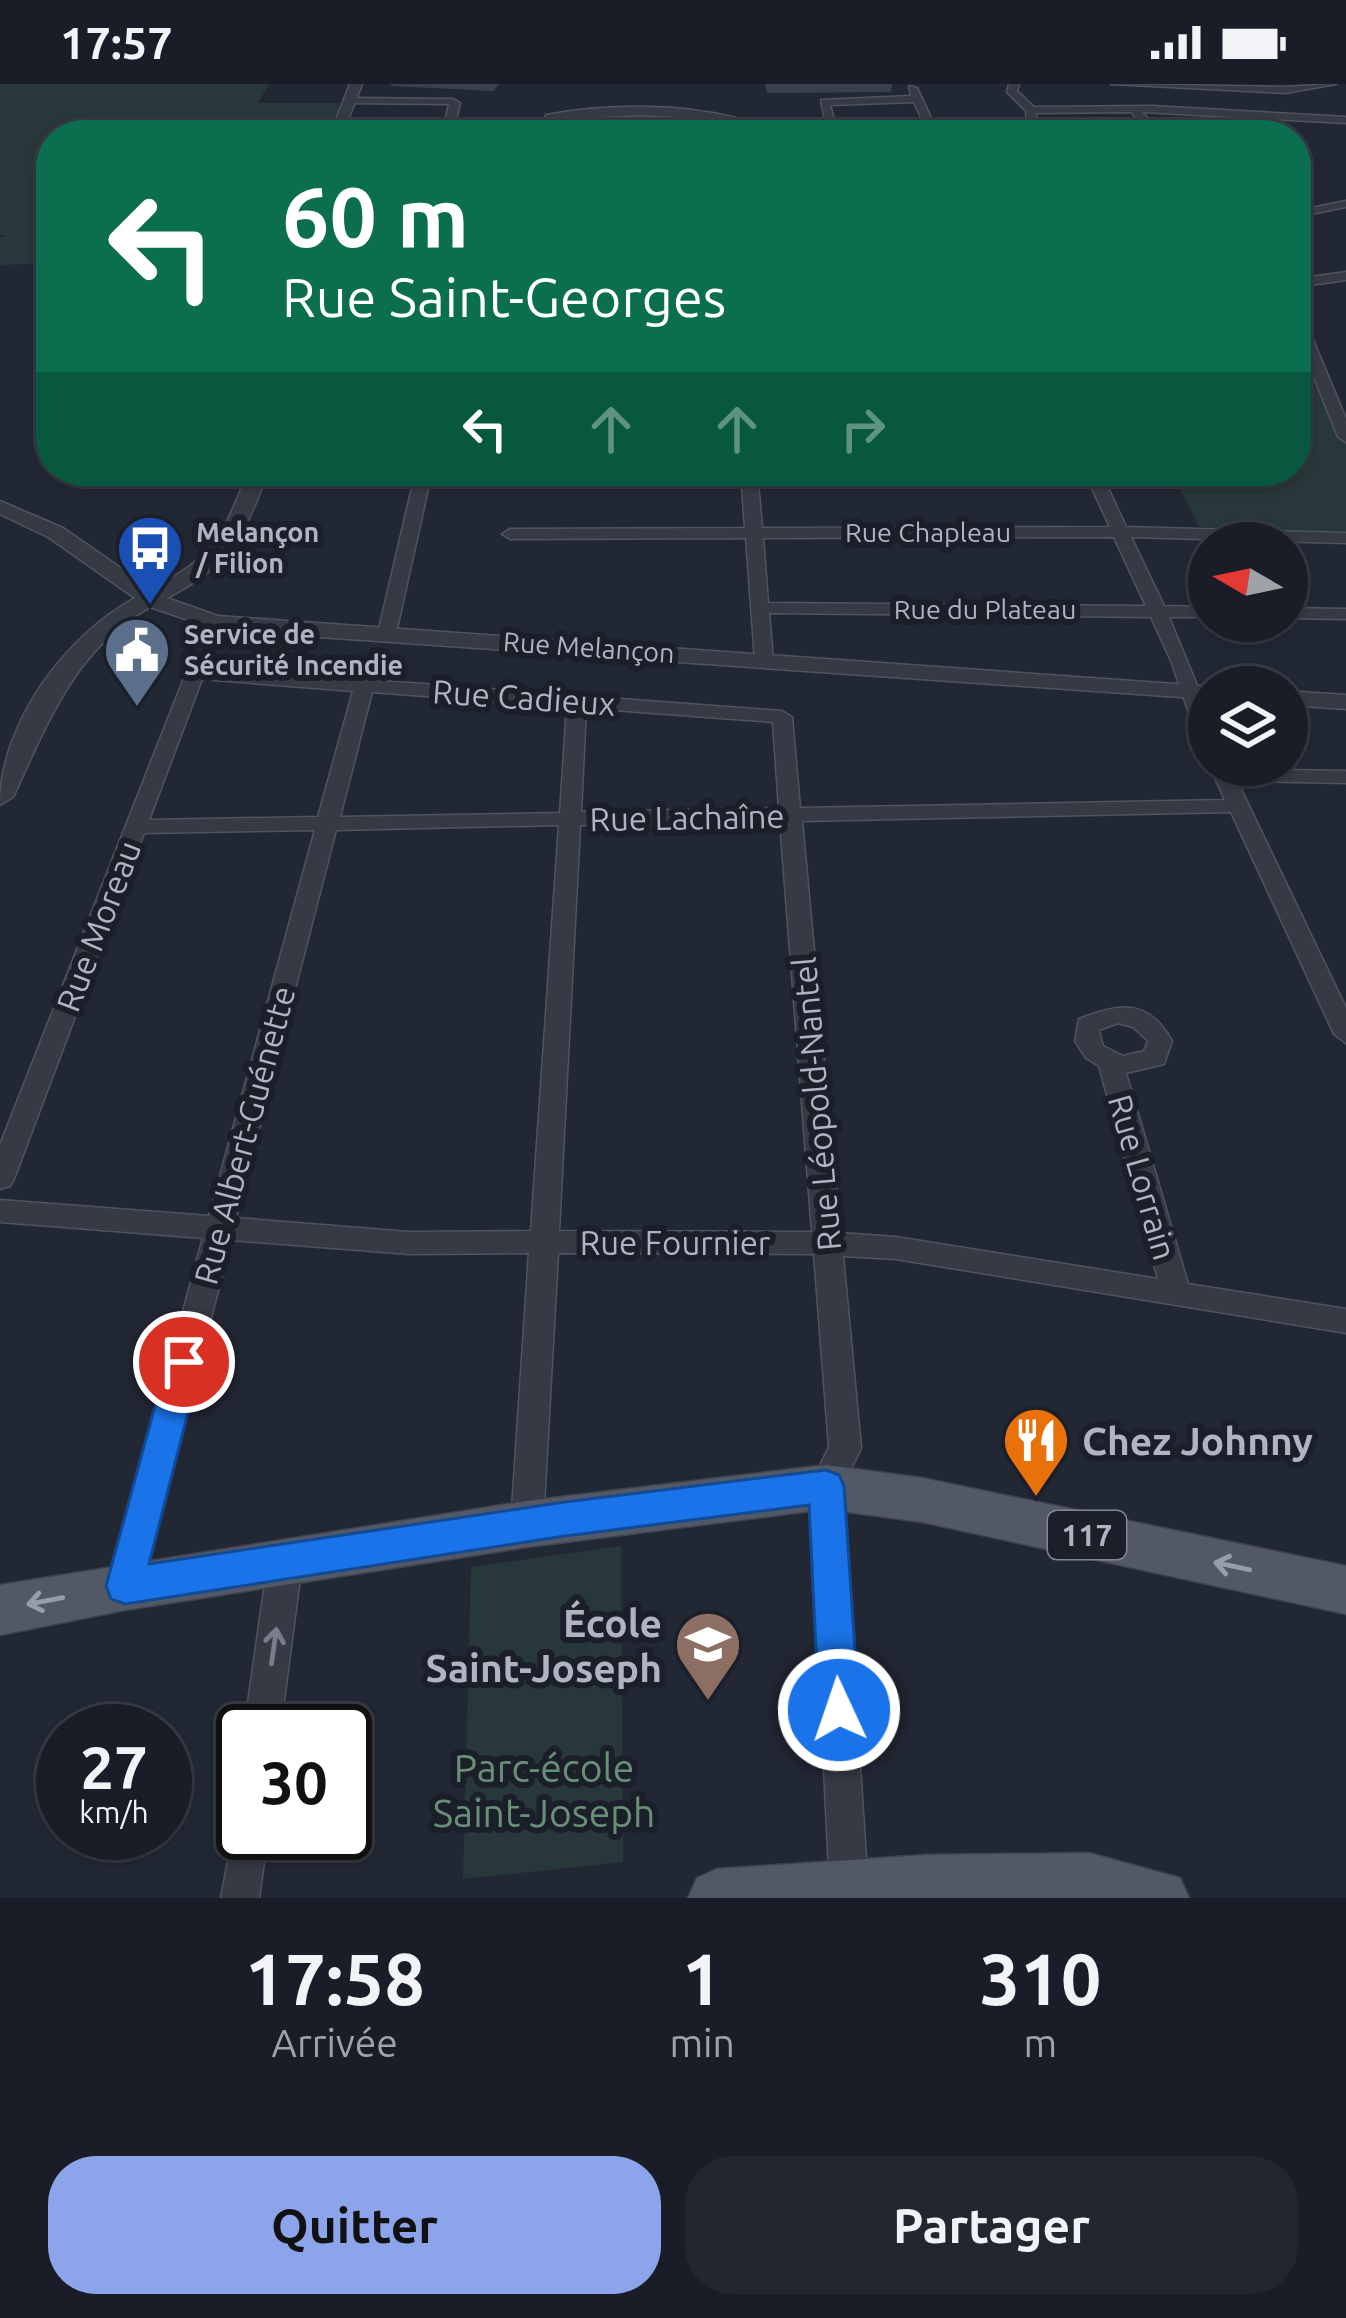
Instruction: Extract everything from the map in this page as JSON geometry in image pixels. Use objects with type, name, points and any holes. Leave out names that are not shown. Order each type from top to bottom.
[{"type":"main road","name":"117","points":[[0,1610],[125,1586],[527,1525],[826,1486],[922,1500],[1346,1590]]},
{"type":"main road","points":[[717,1898],[1089,1882],[1160,1898]]},
{"type":"street","points":[[353,120],[356,84]]},
{"type":"street","points":[[345,120],[368,84]]},
{"type":"street","points":[[910,84],[927,120]]},
{"type":"street","points":[[1014,84],[1012,92],[1031,110],[1346,120]]},
{"type":"street","points":[[1116,84],[1285,90],[1331,84]]},
{"type":"street","points":[[829,120],[824,102],[917,99]]},
{"type":"street","points":[[356,101],[450,101],[455,104],[451,120]]},
{"type":"street","points":[[1031,110],[1031,120]]},
{"type":"street","points":[[1134,110],[1141,120]]},
{"type":"street","points":[[549,120],[560,115],[639,114],[718,115],[731,120]]},
{"type":"street","points":[[639,114],[639,120]]},
{"type":"street","points":[[1311,211],[1346,204]]},
{"type":"street","points":[[1311,209],[1346,218]]},
{"type":"street","points":[[1311,281],[1346,276]]},
{"type":"street","points":[[1311,353],[1346,437]]},
{"type":"street","points":[[1321,377],[1346,381]]},
{"type":"street","points":[[0,797],[89,640],[144,597],[207,566],[224,549],[252,486]]},
{"type":"street","points":[[52,698],[109,642],[226,578],[241,561],[270,486]]},
{"type":"street","points":[[387,633],[421,486]]},
{"type":"street","points":[[750,486],[764,659]]},
{"type":"street","points":[[1099,486],[1188,671]]},
{"type":"street","name":"Rue Melançon","points":[[0,507],[36,523],[144,597],[218,623],[1188,691]]},
{"type":"street","name":"Rue Chapleau","points":[[511,534],[1120,532],[1346,538]]},
{"type":"street","name":"Rue du Plateau","points":[[762,608],[1188,612]]},
{"type":"street","points":[[1308,613],[1346,614]]},
{"type":"street","name":"Rue Cadieux","points":[[195,673],[782,717]]},
{"type":"street","name":"Rue Moreau","points":[[0,1179],[195,673]]},
{"type":"street","name":"Rue Albert-Guénette","points":[[125,1586],[364,685]]},
{"type":"street","points":[[1308,699],[1346,702]]},
{"type":"street","points":[[527,1525],[577,701]]},
{"type":"street","name":"Rue Léopold-Nantel","points":[[782,717],[845,1448],[826,1486]]},
{"type":"street","points":[[1308,774],[1346,776]]},
{"type":"street","points":[[1229,786],[1346,1034]]},
{"type":"street","name":"Rue Lachaîne","points":[[136,827],[1238,806]]},
{"type":"street","name":"Rue Lorrain","points":[[1110,1062],[1177,1291]]},
{"type":"street","name":"Rue Fournier","points":[[0,1211],[410,1243],[765,1240],[896,1248],[1346,1322]]},
{"type":"street","points":[[826,1486],[849,1889]]},
{"type":"street","points":[[266,1704],[285,1562]]},
{"type":"street","points":[[240,1898],[245,1860]]},
{"type":"green space","points":[[0,84],[269,84],[258,103],[340,103],[336,117],[36,120],[36,264],[0,265],[0,237],[6,236],[0,235]]},
{"type":"green space","points":[[1311,357],[1346,433],[1346,532],[1308,531],[1308,522],[1196,522],[1178,486],[1311,486]]},
{"type":"green space","name":"Parc-école Saint-Joseph","points":[[621,1546],[623,1862],[463,1879],[471,1567]]},
{"type":"place","name":"Melançon / Filion","points":[[150,607]]},
{"type":"place","name":"Service de Sécurité Incendie","points":[[137,709]]},
{"type":"place","name":"Chez Johnny","points":[[1036,1499]]},
{"type":"place","name":"École Saint-Joseph","points":[[708,1703]]},
{"type":"route","points":[[184,1362],[125,1586],[565,1519],[826,1486],[839,1710]]}]
